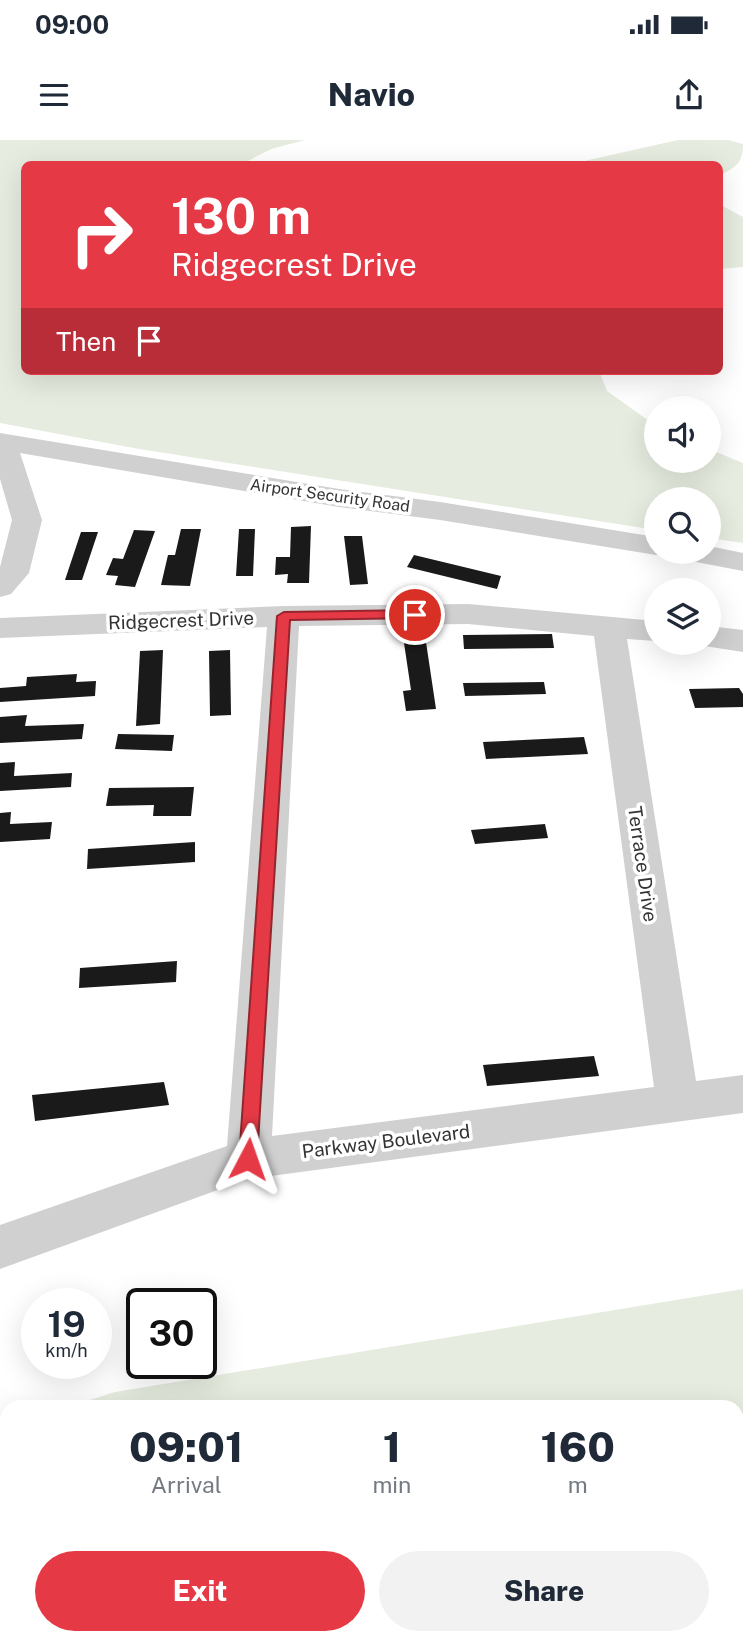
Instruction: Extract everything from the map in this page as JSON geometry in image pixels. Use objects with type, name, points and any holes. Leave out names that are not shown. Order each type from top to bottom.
[{"type":"street","name":"Airport Security Road","points":[[2,442],[325,496],[440,511],[644,544]]},
{"type":"street","points":[[0,587],[13,573],[27,520],[2,442]]},
{"type":"street","points":[[721,558],[743,562]]},
{"type":"street","name":"Ridgecrest Drive","points":[[0,628],[284,616],[468,614],[644,629]]},
{"type":"street","points":[[248,1159],[284,616]]},
{"type":"street","name":"Terrace Drive","points":[[609,625],[678,1102]]},
{"type":"street","points":[[721,638],[743,641]]},
{"type":"street","name":"Parkway Boulevard","points":[[0,1247],[248,1159],[743,1094]]},
{"type":"shaded area","points":[[0,140],[305,140],[271,149],[248,161],[21,161],[21,375],[601,375],[607,391],[644,417],[644,473],[721,473],[721,454],[743,463],[743,543],[721,540],[721,487],[644,487],[644,528],[139,449],[0,423]]},
{"type":"shaded area","points":[[678,140],[728,140],[743,144],[740,161],[723,174],[723,161],[584,161]]},
{"type":"shaded area","points":[[723,206],[743,217],[743,267],[723,269]]},
{"type":"shaded area","points":[[743,1289],[743,1400],[90,1400],[115,1392],[194,1379],[217,1379],[217,1375]]},
{"type":"building","points":[[311,526],[309,583],[287,583],[288,574],[275,575],[276,557],[290,557],[291,527]]},
{"type":"building","points":[[181,529],[201,529],[190,586],[161,585],[168,555],[175,555]]},
{"type":"building","points":[[239,529],[255,529],[253,576],[236,576]]},
{"type":"building","points":[[134,530],[155,531],[135,587],[115,585],[118,576],[106,575],[113,558],[123,559]]},
{"type":"building","points":[[81,532],[98,532],[82,580],[65,580]]},
{"type":"building","points":[[344,536],[362,536],[368,584],[350,585]]},
{"type":"building","points":[[414,555],[501,576],[497,589],[407,567]]},
{"type":"building","points":[[552,634],[554,648],[464,649],[463,635]]},
{"type":"building","points":[[426,642],[436,709],[406,711],[403,691],[411,690],[404,643]]},
{"type":"building","points":[[163,650],[160,724],[136,726],[140,651]]},
{"type":"building","points":[[230,650],[231,715],[210,716],[209,651]]},
{"type":"building","points":[[77,674],[76,682],[96,681],[95,696],[0,702],[0,688],[26,686],[27,677]]},
{"type":"building","points":[[544,682],[546,694],[465,696],[463,683]]},
{"type":"building","points":[[739,688],[743,694],[743,707],[695,708],[689,689]]},
{"type":"building","points":[[27,715],[25,726],[84,724],[82,739],[0,743],[0,717]]},
{"type":"building","points":[[118,734],[174,735],[172,751],[115,749]]},
{"type":"building","points":[[584,737],[588,754],[486,759],[483,742]]},
{"type":"building","points":[[15,762],[14,776],[72,773],[71,787],[0,791],[0,763]]},
{"type":"building","points":[[194,787],[191,816],[153,816],[154,805],[106,806],[109,788]]},
{"type":"building","points":[[11,812],[10,824],[52,822],[50,839],[0,842],[0,813]]},
{"type":"building","points":[[545,824],[548,838],[475,844],[471,830]]},
{"type":"building","points":[[195,842],[195,862],[87,869],[88,849]]},
{"type":"building","points":[[177,961],[176,982],[79,988],[80,968]]},
{"type":"building","points":[[594,1056],[599,1076],[487,1086],[483,1065]]},
{"type":"building","points":[[164,1082],[169,1105],[35,1121],[32,1095]]},
{"type":"route","points":[[248,1159],[284,616],[415,615]]}]
